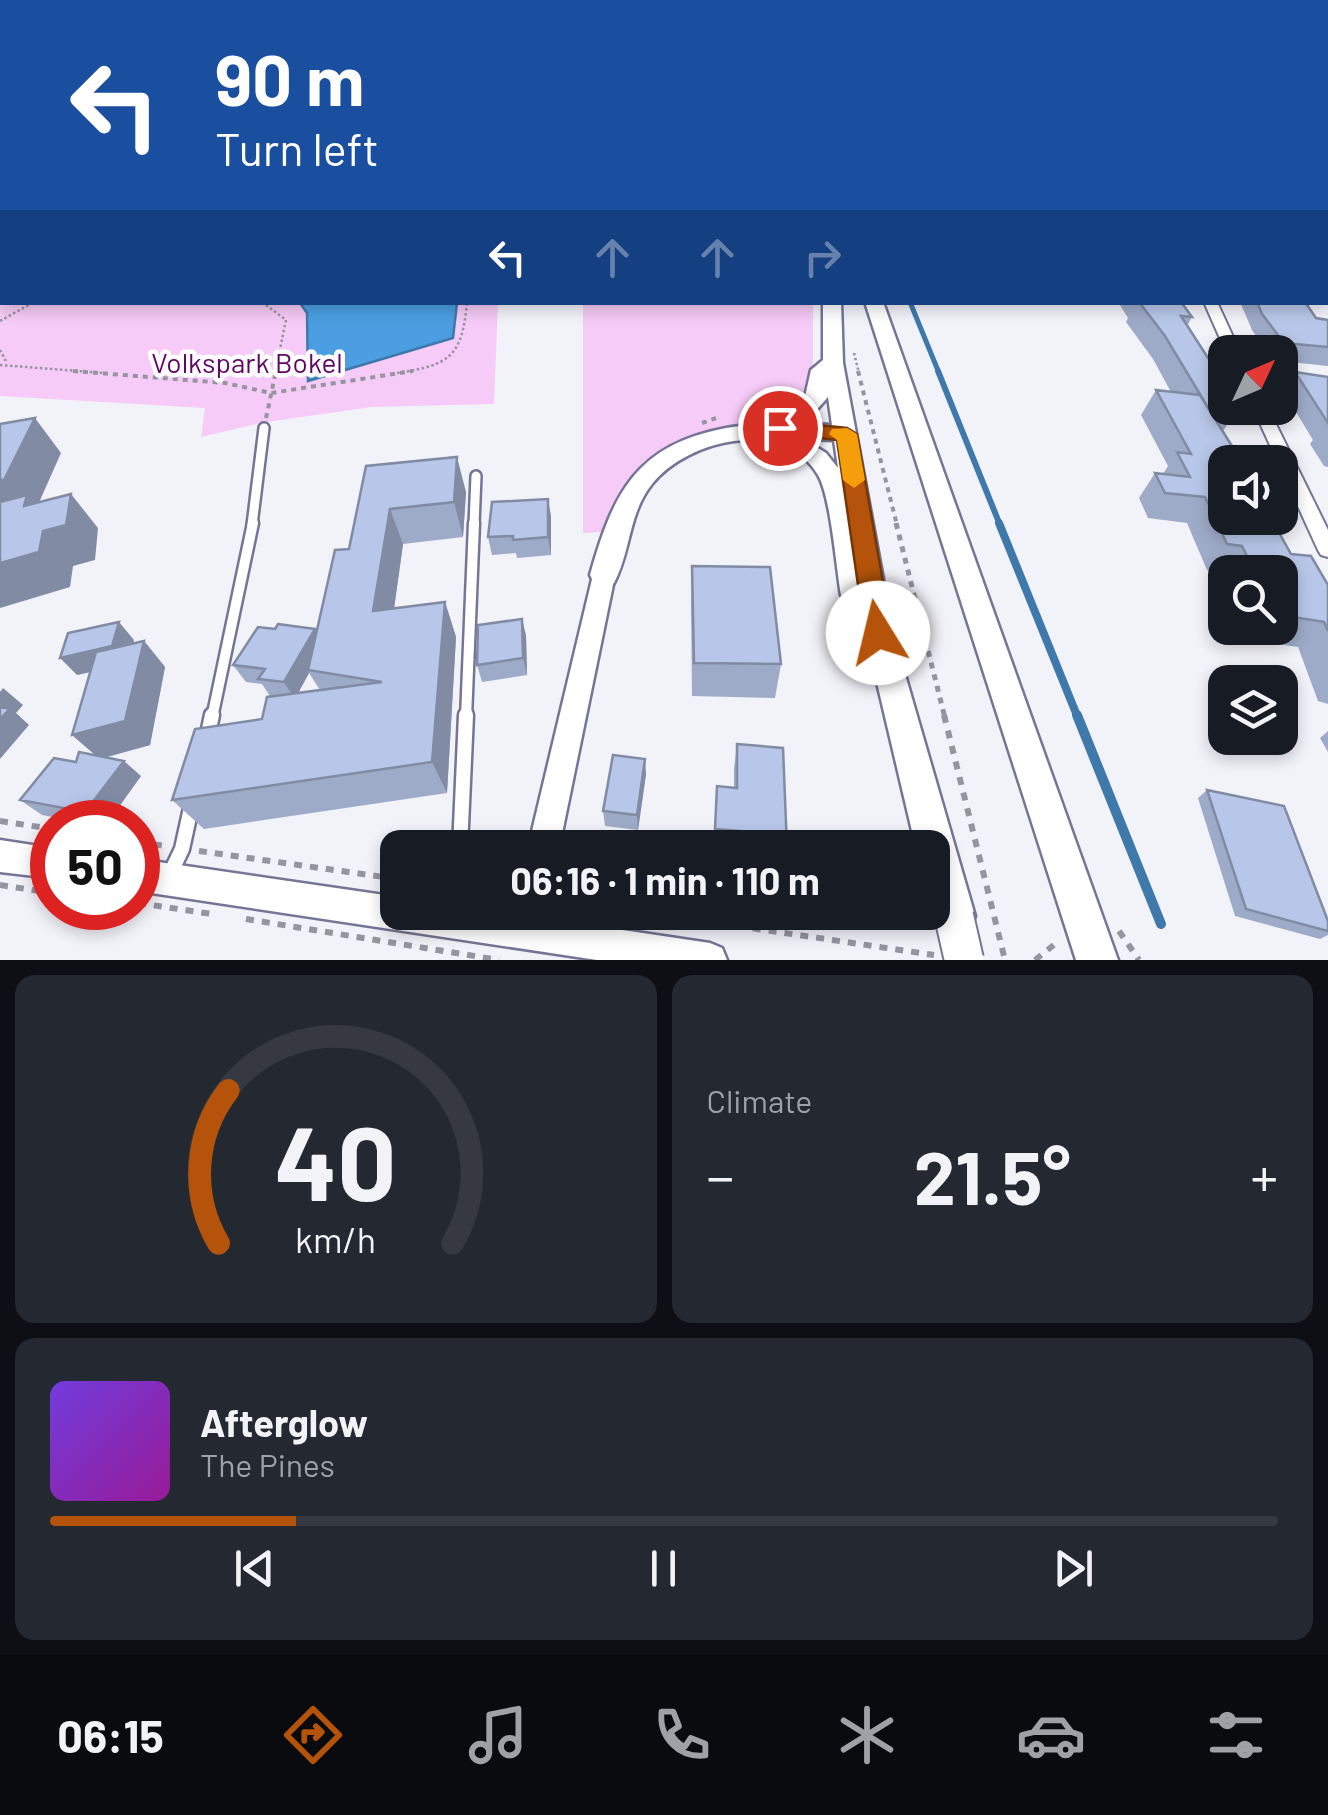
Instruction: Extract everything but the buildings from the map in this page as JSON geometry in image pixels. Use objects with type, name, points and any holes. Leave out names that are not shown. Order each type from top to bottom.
[{"type":"main road","points":[[832,305],[833,363],[878,633],[974,917],[958,959]]},
{"type":"main road","points":[[875,305],[1113,955]]},
{"type":"main road","points":[[780,428],[813,406],[820,394],[821,370],[833,363]]},
{"type":"main road","points":[[604,574],[620,517],[644,477],[661,462],[704,441],[780,428],[847,434]]},
{"type":"main road","points":[[753,434],[800,446],[828,467],[858,604],[878,633]]},
{"type":"street","points":[[1211,305],[1225,335]]},
{"type":"street","points":[[1298,378],[1328,384]]},
{"type":"street","points":[[1268,425],[1326,542]]},
{"type":"street","points":[[547,830],[604,574]]},
{"type":"street","points":[[0,856],[30,860]]},
{"type":"street","points":[[160,878],[380,908]]},
{"type":"street","points":[[565,930],[710,960]]},
{"type":"lane","points":[[202,757],[251,536],[264,428]]},
{"type":"lane","points":[[461,830],[476,476]]},
{"type":"lane","points":[[160,870],[182,849],[194,794]]},
{"type":"path","points":[[0,321],[29,305]]},
{"type":"path","points":[[264,428],[286,320],[267,305]]},
{"type":"path","points":[[0,365],[225,383],[271,393],[425,369],[454,356],[464,336],[466,305]]},
{"type":"path","points":[[851,338],[974,917],[1005,960]]},
{"type":"path","points":[[0,350],[8,365]]},
{"type":"path","points":[[0,822],[30,826]]},
{"type":"path","points":[[160,846],[380,876]]},
{"type":"path","points":[[0,885],[30,890]]},
{"type":"path","points":[[160,906],[216,914]]},
{"type":"path","points":[[236,917],[499,960]]},
{"type":"path","points":[[763,930],[958,959]]},
{"type":"path","points":[[1113,955],[1139,960]]},
{"type":"green space","name":"Volkspark Bokel","points":[[0,305],[301,305],[307,313],[308,380],[453,339],[457,305],[498,305],[494,404],[371,407],[260,423],[201,437],[205,408],[0,396]]},
{"type":"green space","points":[[583,305],[813,305],[813,393],[781,416],[694,439],[656,457],[626,487],[602,532],[583,533]]},
{"type":"water","points":[[301,305],[457,305],[453,338],[308,381],[307,313]]},
{"type":"waterway","points":[[911,305],[939,373]]},
{"type":"waterway","points":[[938,371],[1000,525]]},
{"type":"waterway","points":[[999,523],[1078,718]]},
{"type":"waterway","points":[[1077,715],[1161,924]]},
{"type":"slow traffic","points":[[840,434],[847,434],[854,480]]},
{"type":"route","points":[[780,428],[847,434],[878,633]]}]
